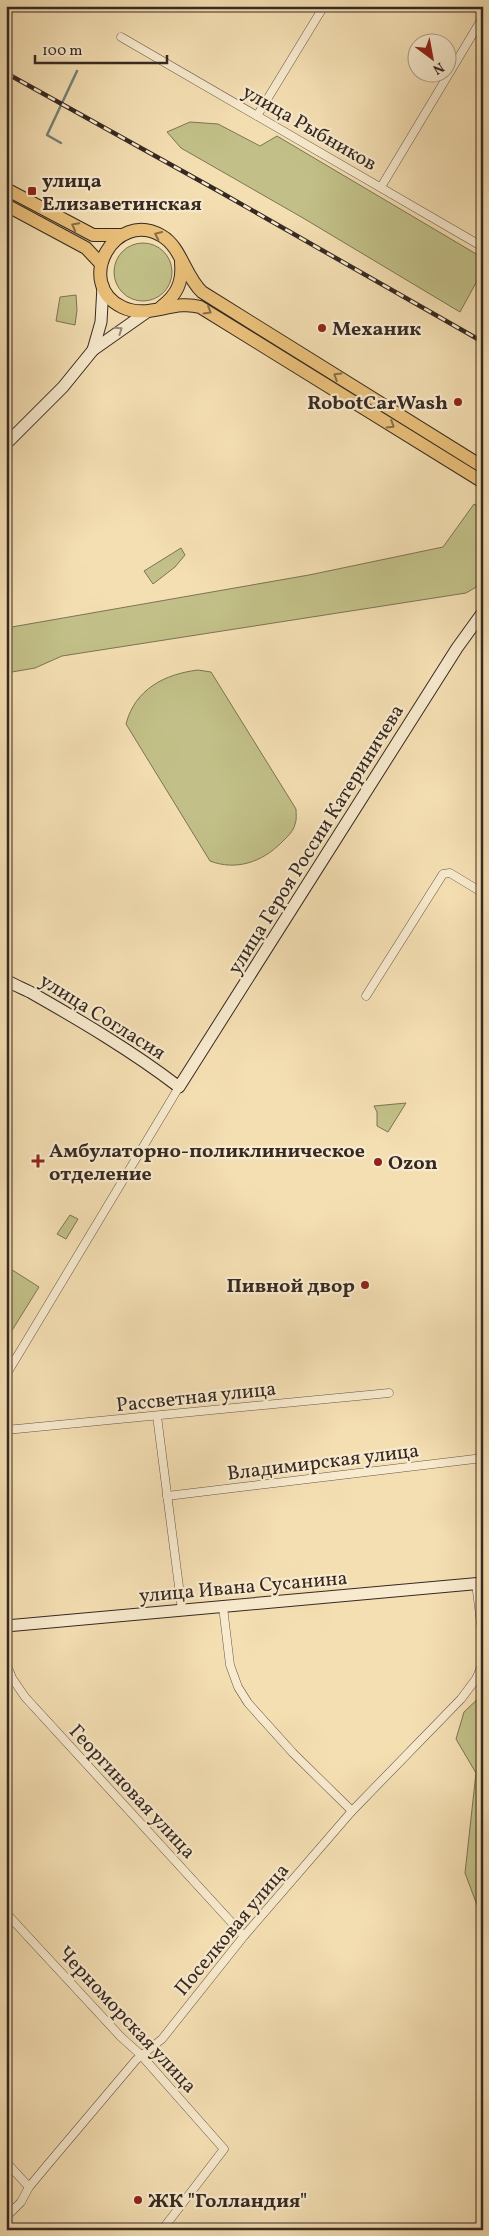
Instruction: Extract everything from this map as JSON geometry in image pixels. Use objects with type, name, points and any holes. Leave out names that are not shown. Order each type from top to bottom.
[{"type":"main road","points":[[6,189],[93,235],[104,237],[122,235],[138,230],[155,233],[173,246],[195,285],[202,292],[483,467]]},
{"type":"main road","points":[[6,205],[86,248],[101,264]]},
{"type":"main road","points":[[122,235],[105,251],[100,275],[103,286],[110,298],[120,307],[133,312],[147,312]]},
{"type":"main road","points":[[161,307],[176,293],[180,283],[181,262]]},
{"type":"main road","points":[[93,350],[101,322],[103,286]]},
{"type":"main road","points":[[6,444],[63,388],[93,350],[147,312],[161,307],[185,304],[200,307],[483,482]]},
{"type":"main road","name":"улица Героя России Катериничева","points":[[179,1087],[452,656],[483,612]]},
{"type":"main road","name":"улица Согласия","points":[[6,980],[62,1011],[149,1065],[179,1087]]},
{"type":"main road","name":"улица Ивана Сусанина","points":[[6,1626],[480,1583]]},
{"type":"street","points":[[257,116],[324,6]]},
{"type":"street","points":[[381,186],[483,17]]},
{"type":"street","name":"улица Рыбников","points":[[121,37],[381,186],[483,247]]},
{"type":"street","points":[[366,996],[443,874],[450,873],[483,893]]},
{"type":"street","points":[[6,1374],[179,1087]]},
{"type":"street","name":"Рассветная улица","points":[[6,1430],[389,1393]]},
{"type":"street","points":[[157,1416],[182,1610]]},
{"type":"street","name":"Владимирская улица","points":[[167,1496],[483,1458]]},
{"type":"street","points":[[480,1583],[483,1640]]},
{"type":"street","points":[[223,1607],[230,1665],[238,1687],[248,1703],[292,1753],[352,1811]]},
{"type":"street","name":"Георгиновая улица","points":[[6,1663],[12,1678],[25,1697],[244,1936]]},
{"type":"street","name":"Поселковая улица","points":[[6,2217],[21,2202],[29,2187],[141,2055],[162,2039],[244,1936],[352,1811],[461,1699],[476,1679],[483,1663]]},
{"type":"street","name":"Черноморская улица","points":[[6,1913],[136,2053],[141,2055],[224,2149],[162,2230]]},
{"type":"street","points":[[6,2162],[29,2187]]},
{"type":"shaded area","points":[[190,122],[218,124],[260,146],[277,136],[483,258],[483,270],[460,312],[181,148],[167,132]]},
{"type":"shaded area","points":[[137,243],[149,243],[164,251],[172,266],[172,278],[164,293],[149,301],[137,301],[122,293],[114,278],[114,266],[122,251]]},
{"type":"shaded area","points":[[76,295],[75,325],[56,321],[60,297]]},
{"type":"shaded area","points":[[474,504],[483,509],[483,583],[466,593],[62,656],[35,668],[6,673],[6,628],[309,575],[443,547]]},
{"type":"shaded area","points":[[181,548],[185,555],[175,567],[153,584],[144,571]]},
{"type":"shaded area","points":[[198,670],[211,672],[296,809],[296,822],[290,834],[274,850],[248,863],[229,865],[210,861],[126,724],[136,701],[153,685],[174,675]]},
{"type":"shaded area","points":[[406,1103],[388,1132],[377,1126],[377,1112],[374,1106]]},
{"type":"shaded area","points":[[70,1215],[78,1219],[66,1239],[57,1234]]},
{"type":"shaded area","points":[[6,1266],[39,1287],[6,1340]]},
{"type":"shaded area","points":[[483,1694],[483,1921],[465,1873],[476,1773],[456,1739],[464,1712]]},
{"type":"waterway","points":[[61,143],[47,135],[77,71]]},
{"type":"railway","points":[[6,73],[483,342]]},
{"type":"place","name":"улица Елизаветинская","points":[[32,191]]},
{"type":"place","name":"Механик","points":[[322,328]]},
{"type":"place","name":"RobotCarWash","points":[[458,402]]},
{"type":"place","name":"Амбулаторно-поликлиническое отделение","points":[[38,1161]]},
{"type":"place","name":"Ozon","points":[[378,1162]]},
{"type":"place","name":"Пивной двор","points":[[365,1285]]},
{"type":"place","name":"ЖК \"Голландия\"","points":[[138,2200]]}]
